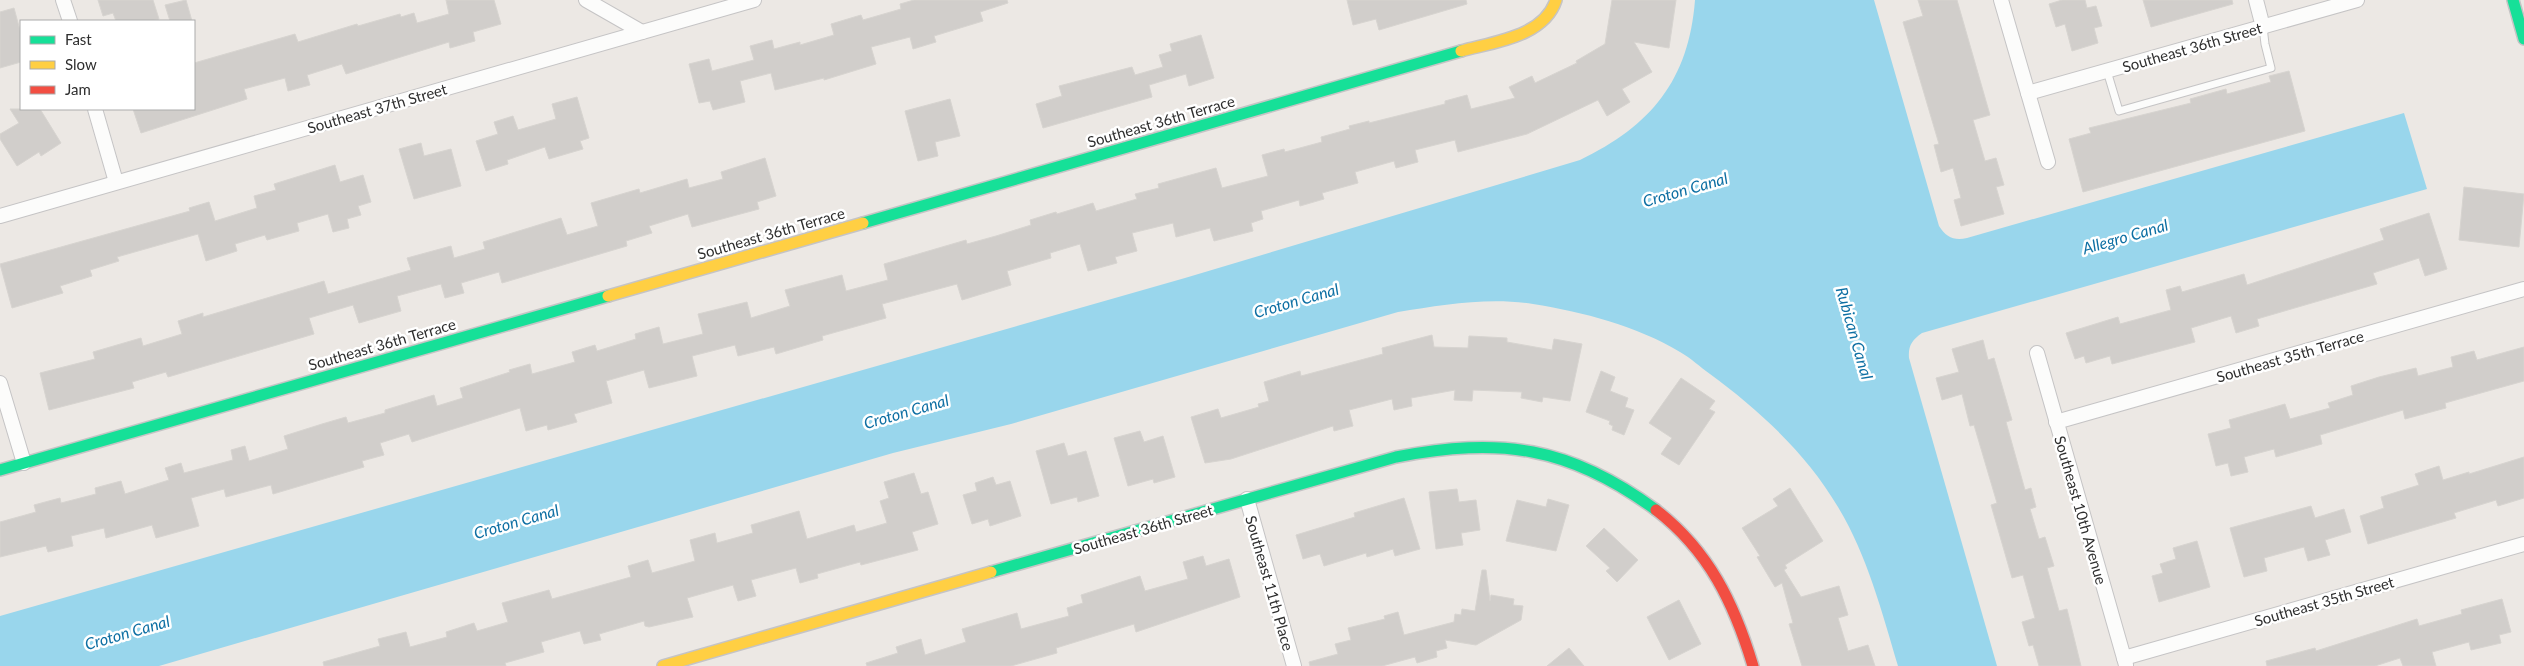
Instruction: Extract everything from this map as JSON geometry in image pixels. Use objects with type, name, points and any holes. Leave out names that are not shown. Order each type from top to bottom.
[{"type":"street","points":[[63,0],[70,20]]},
{"type":"street","points":[[586,0],[642,32]]},
{"type":"street","name":"Southeast 37th Street","points":[[0,216],[754,0]]},
{"type":"street","name":"Southeast 36th Terrace","points":[[0,470],[1515,36],[1535,27],[1548,17],[1556,0]]},
{"type":"street","points":[[2001,0],[2048,162]]},
{"type":"street","points":[[2256,0],[2263,26]]},
{"type":"street","name":"Southeast 36th Street","points":[[2028,93],[2356,0]]},
{"type":"street","points":[[2513,0],[2524,39]]},
{"type":"street","points":[[96,110],[116,182]]},
{"type":"street","name":"Southeast 35th Terrace","points":[[2056,422],[2524,289]]},
{"type":"street","name":"Southeast 10th Avenue","points":[[2037,353],[2125,662]]},
{"type":"street","points":[[0,382],[24,463]]},
{"type":"street","name":"Southeast 36th Street","points":[[663,666],[1396,457],[1468,446],[1509,447],[1534,451],[1580,465],[1624,486],[1664,516],[1700,554],[1715,576],[1738,618],[1753,666]]},
{"type":"street","name":"Southeast 11th Place","points":[[1247,499],[1294,666]]},
{"type":"street","name":"Southeast 35th Street","points":[[2125,662],[2524,544]]},
{"type":"lane","points":[[2108,71],[2119,111],[2271,68],[2264,44],[2263,26]]},
{"type":"water","points":[[1695,0],[1874,0],[1939,226],[1945,233],[1954,238],[1967,238],[2404,113],[2427,189],[1922,333],[1916,338],[1911,344],[1909,358],[1997,666],[1898,666],[1866,564],[1848,525],[1826,488],[1781,434],[1728,388],[1688,357],[1646,335],[1609,321],[1552,307],[1499,301],[1465,303],[1398,312],[1011,424],[893,453],[159,666],[0,666],[0,616],[1185,278],[1580,160],[1605,147],[1627,132],[1646,116],[1662,97],[1675,77],[1684,54],[1691,28]]},
{"type":"building","points":[[98,0],[153,0],[159,19],[116,20],[113,13],[103,16]]},
{"type":"building","points":[[186,0],[192,20],[170,20],[165,5]]},
{"type":"building","points":[[446,0],[494,0],[501,24],[473,32],[475,41],[450,48],[449,42],[346,74],[342,64],[307,75],[310,85],[288,91],[285,78],[244,89],[247,99],[141,133],[133,110],[195,110],[195,63],[295,34],[298,42],[357,24],[358,26],[400,14],[401,17],[414,13],[417,23],[449,14]]},
{"type":"building","points":[[914,0],[1007,0],[1008,3],[980,12],[983,21],[934,36],[936,42],[913,49],[910,37],[871,47],[876,64],[824,80],[824,78],[775,90],[771,73],[740,81],[745,102],[713,110],[710,101],[699,103],[689,64],[709,59],[712,71],[754,60],[750,46],[772,40],[774,49],[800,42],[800,45],[834,35],[831,24],[861,15],[863,20],[901,9],[900,4]]},
{"type":"building","points":[[1347,0],[1466,0],[1467,4],[1379,30],[1376,19],[1353,25]]},
{"type":"building","points":[[1612,0],[1676,0],[1669,48],[1634,42],[1652,72],[1622,89],[1630,102],[1607,116],[1598,100],[1527,134],[1458,152],[1455,140],[1415,150],[1418,162],[1396,168],[1394,161],[1355,172],[1358,183],[1322,193],[1324,199],[1300,206],[1299,200],[1261,211],[1263,219],[1251,223],[1253,231],[1214,241],[1210,228],[1176,237],[1173,223],[1132,233],[1137,251],[1115,257],[1117,263],[1088,271],[1080,244],[1050,253],[1051,258],[1007,271],[1011,285],[962,300],[957,284],[882,304],[886,318],[822,336],[823,340],[776,354],[774,347],[738,356],[735,345],[692,356],[697,376],[649,388],[644,370],[606,381],[612,403],[574,414],[577,422],[548,430],[547,425],[526,431],[520,408],[412,442],[409,434],[380,443],[384,455],[362,461],[364,467],[273,494],[271,485],[226,497],[224,489],[191,498],[199,526],[156,538],[152,525],[106,538],[104,528],[71,536],[73,546],[48,552],[46,546],[0,557],[0,522],[36,512],[34,505],[60,498],[61,503],[96,494],[95,488],[121,481],[125,494],[169,480],[165,468],[181,463],[184,473],[233,460],[231,450],[245,446],[249,461],[288,449],[284,436],[346,417],[348,423],[385,413],[385,410],[434,395],[437,406],[463,398],[460,388],[510,372],[509,370],[530,364],[532,374],[575,362],[572,352],[595,345],[597,351],[636,339],[635,334],[659,327],[663,344],[703,334],[698,314],[747,302],[751,318],[790,306],[785,290],[842,275],[846,291],[888,280],[884,264],[966,240],[967,244],[996,236],[1031,225],[1030,220],[1056,212],[1057,214],[1093,203],[1096,211],[1137,199],[1135,194],[1159,188],[1158,184],[1216,168],[1222,188],[1268,176],[1262,155],[1284,149],[1285,152],[1322,142],[1321,137],[1350,129],[1349,126],[1369,121],[1369,123],[1445,104],[1445,101],[1467,95],[1471,109],[1515,98],[1509,87],[1532,76],[1535,83],[1577,63],[1576,61],[1605,44]]},
{"type":"building","points":[[1918,0],[1957,0],[1990,115],[1973,120],[1985,161],[1996,158],[2004,185],[1996,187],[2004,214],[1961,226],[1954,200],[1961,198],[1953,168],[1941,172],[1934,145],[1939,144],[1903,22],[1923,16]]},
{"type":"building","points":[[2062,0],[2085,0],[2087,8],[2096,6],[2102,26],[2094,28],[2098,43],[2072,51],[2065,24],[2056,27],[2049,4]]},
{"type":"building","points":[[2143,0],[2232,0],[2233,4],[2151,27]]},
{"type":"building","points":[[14,8],[20,30],[20,62],[0,68],[0,12]]},
{"type":"building","points":[[1201,35],[1214,78],[1189,86],[1186,74],[1149,85],[1152,97],[1043,128],[1036,104],[1062,96],[1059,86],[1132,67],[1135,75],[1163,67],[1159,55],[1172,51],[1170,44]]},
{"type":"building","points":[[2289,71],[2305,131],[2083,192],[2069,139],[2091,133],[2089,128],[2191,103],[2190,99],[2226,89],[2227,94],[2271,82],[2269,76]]},
{"type":"building","points":[[577,97],[589,138],[580,141],[583,149],[549,159],[545,147],[507,160],[508,164],[486,171],[476,141],[498,134],[494,122],[513,116],[518,130],[556,119],[552,104]]},
{"type":"building","points":[[950,99],[960,136],[935,142],[938,156],[918,161],[905,111]]},
{"type":"building","points":[[10,109],[41,110],[61,143],[41,156],[39,152],[17,166],[0,139],[0,134],[19,123]]},
{"type":"building","points":[[421,143],[424,156],[451,149],[461,186],[414,199],[399,149]]},
{"type":"building","points":[[765,158],[776,196],[757,202],[759,209],[692,227],[688,214],[649,226],[652,233],[626,241],[627,246],[502,283],[499,272],[461,283],[464,293],[445,298],[441,284],[397,296],[401,311],[359,323],[353,305],[309,318],[314,334],[168,377],[166,372],[132,382],[134,388],[49,410],[40,373],[95,359],[93,352],[141,338],[143,346],[182,334],[178,321],[203,313],[203,317],[324,281],[328,294],[411,270],[407,258],[451,246],[454,258],[485,249],[483,242],[561,218],[567,235],[598,226],[591,203],[639,189],[640,193],[687,179],[689,188],[723,179],[721,172]]},
{"type":"building","points":[[335,165],[340,182],[363,175],[371,202],[358,206],[361,215],[347,219],[349,228],[333,232],[328,214],[297,223],[299,231],[267,240],[265,235],[235,244],[237,251],[206,261],[198,234],[117,257],[119,261],[90,270],[92,276],[60,286],[63,293],[12,308],[0,264],[190,211],[189,208],[209,202],[215,221],[257,208],[254,196],[276,190],[274,184]]},
{"type":"building","points":[[2464,187],[2524,194],[2519,247],[2459,240]]},
{"type":"building","points":[[2429,213],[2447,269],[2425,276],[2419,258],[2373,273],[2377,284],[2257,319],[2259,326],[2236,333],[2231,316],[2191,328],[2195,342],[2112,364],[2110,356],[2086,363],[2084,356],[2075,359],[2066,333],[2118,317],[2120,324],[2171,310],[2166,290],[2180,286],[2182,292],[2244,274],[2247,285],[2384,240],[2380,229]]},
{"type":"building","points":[[1432,335],[1434,347],[1468,348],[1469,336],[1507,338],[1507,342],[1552,350],[1554,339],[1582,344],[1570,401],[1543,397],[1542,402],[1521,398],[1522,392],[1473,390],[1472,401],[1454,400],[1455,390],[1411,398],[1412,406],[1394,410],[1392,399],[1349,410],[1353,426],[1334,431],[1333,426],[1231,459],[1205,463],[1191,417],[1218,409],[1221,418],[1259,407],[1258,404],[1269,401],[1264,382],[1300,371],[1301,376],[1383,354],[1382,348]]},
{"type":"building","points":[[1983,340],[1988,360],[1994,358],[2012,420],[2006,422],[2025,490],[2031,488],[2036,507],[2030,509],[2039,539],[2045,537],[2054,566],[2047,568],[2059,611],[2067,609],[2081,666],[2039,666],[2033,645],[2029,646],[2022,622],[2035,618],[2023,575],[2012,578],[1991,505],[1997,503],[1974,425],[1970,426],[1962,394],[1942,400],[1936,378],[1959,372],[1952,349]]},
{"type":"building","points":[[2524,347],[2524,381],[2445,403],[2446,408],[2405,419],[2403,410],[2320,435],[2322,444],[2276,457],[2274,449],[2244,457],[2248,472],[2231,476],[2228,463],[2216,466],[2208,434],[2231,428],[2229,420],[2285,404],[2290,419],[2330,408],[2328,403],[2353,395],[2351,386],[2379,377],[2416,368],[2418,376],[2453,367],[2451,357],[2474,351],[2477,360]]},
{"type":"building","points":[[1601,371],[1615,377],[1610,391],[1628,398],[1625,407],[1634,410],[1624,435],[1612,430],[1613,426],[1609,424],[1610,421],[1586,412]]},
{"type":"building","points":[[1681,378],[1715,401],[1709,409],[1715,412],[1679,465],[1661,454],[1672,438],[1649,423]]},
{"type":"building","points":[[1140,431],[1144,442],[1163,436],[1175,477],[1154,483],[1153,479],[1128,486],[1114,438]]},
{"type":"building","points":[[1064,443],[1068,456],[1086,451],[1099,496],[1078,502],[1077,497],[1051,504],[1036,451]]},
{"type":"building","points":[[2524,457],[2524,498],[2498,506],[2496,500],[2454,513],[2456,518],[2368,544],[2360,516],[2384,508],[2381,497],[2419,485],[2415,474],[2439,466],[2443,480]]},
{"type":"building","points":[[914,473],[921,494],[928,492],[938,524],[912,532],[918,550],[861,565],[860,562],[817,574],[818,578],[800,583],[796,568],[751,580],[756,596],[738,601],[733,585],[687,598],[693,617],[649,627],[645,626],[644,621],[599,634],[601,640],[584,644],[580,631],[541,642],[544,652],[505,663],[506,666],[324,666],[323,662],[380,646],[378,639],[406,632],[410,647],[447,637],[446,632],[474,623],[477,631],[508,622],[502,603],[549,590],[552,599],[631,577],[628,566],[648,560],[652,573],[695,561],[690,540],[715,533],[717,543],[753,533],[751,525],[799,511],[807,539],[854,525],[856,532],[887,523],[880,501],[889,498],[884,482]]},
{"type":"building","points":[[993,477],[996,485],[1010,481],[1021,516],[990,526],[988,519],[972,524],[963,495],[977,491],[975,483]]},
{"type":"building","points":[[1790,488],[1823,541],[1785,565],[1787,568],[1784,570],[1801,597],[1839,586],[1848,615],[1838,618],[1848,651],[1868,645],[1875,666],[1802,666],[1789,624],[1793,623],[1782,583],[1775,587],[1757,557],[1760,556],[1742,528],[1778,506],[1773,499]]},
{"type":"building","points":[[1457,489],[1459,502],[1476,500],[1480,530],[1461,533],[1463,545],[1436,549],[1429,492]]},
{"type":"building","points":[[1404,498],[1420,549],[1395,556],[1393,549],[1367,557],[1366,553],[1324,566],[1320,554],[1303,559],[1296,535],[1355,517],[1354,513]]},
{"type":"building","points":[[1548,499],[1569,505],[1556,551],[1506,541],[1517,500],[1546,507]]},
{"type":"building","points":[[2311,506],[2315,518],[2344,509],[2351,532],[2325,540],[2330,555],[2308,561],[2304,547],[2264,558],[2267,571],[2244,577],[2230,528]]},
{"type":"building","points":[[1604,528],[1638,560],[1617,582],[1606,571],[1610,568],[1586,546]]},
{"type":"building","points":[[2197,541],[2210,587],[2159,602],[2152,576],[2163,573],[2160,564],[2176,559],[2173,548]]},
{"type":"building","points":[[1203,556],[1206,566],[1229,559],[1240,597],[1136,632],[1134,624],[1056,648],[1057,653],[1011,666],[867,666],[866,663],[898,653],[896,647],[921,639],[925,655],[966,642],[962,629],[1017,613],[1021,629],[1069,616],[1067,608],[1083,603],[1081,595],[1140,576],[1145,591],[1188,579],[1183,562]]},
{"type":"building","points":[[1482,570],[1486,570],[1490,601],[1491,595],[1514,599],[1513,605],[1523,606],[1521,620],[1476,645],[1445,640],[1447,648],[1436,651],[1437,657],[1417,663],[1415,657],[1382,666],[1310,666],[1309,662],[1338,654],[1335,644],[1351,640],[1348,628],[1385,619],[1384,616],[1398,612],[1404,635],[1454,622],[1455,614],[1461,615],[1462,609],[1475,611]]},
{"type":"building","points":[[2502,599],[2511,632],[2499,635],[2501,643],[2471,650],[2469,642],[2432,652],[2436,666],[2403,666],[2400,658],[2375,666],[2267,666],[2266,661],[2315,648],[2316,651],[2417,619],[2419,626],[2462,614],[2461,610]]},
{"type":"building","points":[[1679,600],[1701,644],[1669,660],[1647,617]]},
{"type":"building","points":[[1569,648],[1584,666],[1547,666]]},
{"type":"traffic: fast","points":[[2513,0],[2524,39]]},
{"type":"traffic: fast","points":[[863,223],[1461,51]]},
{"type":"traffic: fast","points":[[0,470],[608,296]]},
{"type":"traffic: fast","points":[[991,572],[1396,457],[1434,451],[1501,448],[1533,452],[1563,460],[1593,472],[1656,510]]},
{"type":"traffic: slow","points":[[1461,51],[1502,41],[1529,30],[1541,22],[1550,12],[1556,0]]},
{"type":"traffic: slow","points":[[608,296],[863,223]]},
{"type":"traffic: slow","points":[[663,666],[991,572]]},
{"type":"traffic: jam","points":[[1656,510],[1691,543],[1717,580],[1737,621],[1753,666]]},
{"type":"water label","name":"Croton Canal","points":[[1685,189]]},
{"type":"water label","name":"Allegro Canal","points":[[2125,236]]},
{"type":"water label","name":"Croton Canal","points":[[1296,300]]},
{"type":"water label","name":"Rubican Canal","points":[[1855,333]]},
{"type":"water label","name":"Croton Canal","points":[[906,411]]},
{"type":"water label","name":"Croton Canal","points":[[516,521]]},
{"type":"water label","name":"Croton Canal","points":[[127,632]]}]
